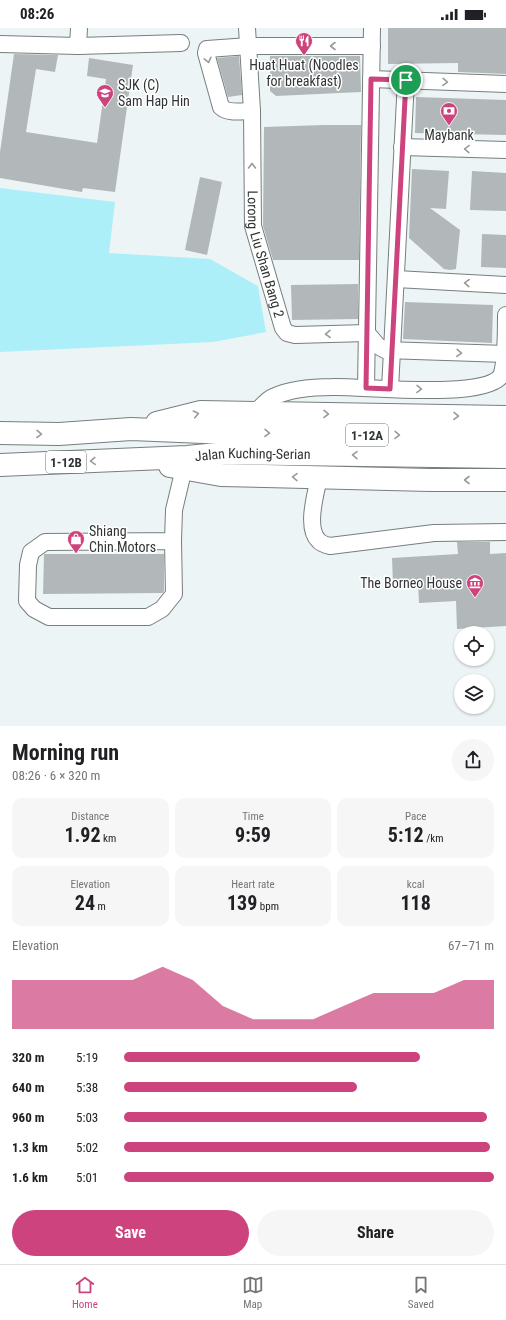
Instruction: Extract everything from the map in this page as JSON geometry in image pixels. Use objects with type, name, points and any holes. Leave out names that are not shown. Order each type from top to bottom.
[{"type":"highway","points":[[131,429],[201,412],[506,417]]},
{"type":"highway","name":"Jalan Kuching-Serian","points":[[0,433],[59,434],[131,429],[228,443],[506,457]]},
{"type":"highway","name":"Jalan Kuching-Serian","points":[[0,465],[132,458],[187,457],[228,443],[506,437]]},
{"type":"highway","points":[[132,458],[221,475],[506,480]]},
{"type":"lane","points":[[78,46],[79,28]]},
{"type":"lane","name":"Lorong Liu Shan Bang 2","points":[[247,28],[252,111],[253,226],[283,328],[287,333],[295,335],[367,333]]},
{"type":"lane","points":[[366,388],[372,28]]},
{"type":"lane","points":[[0,44],[78,46],[181,43]]},
{"type":"lane","points":[[252,111],[228,111],[221,107],[206,54],[207,49],[212,47],[249,46],[372,46]]},
{"type":"lane","points":[[371,79],[506,84]]},
{"type":"lane","points":[[390,389],[406,80]]},
{"type":"lane","points":[[402,147],[506,150]]},
{"type":"lane","points":[[396,279],[506,285]]},
{"type":"lane","points":[[255,413],[272,397],[296,391],[333,386],[449,390],[492,383],[501,376],[505,364],[506,315]]},
{"type":"lane","points":[[367,333],[381,348],[392,351],[505,354]]},
{"type":"lane","points":[[173,541],[45,542],[31,552],[28,565],[27,601],[34,609],[49,617],[148,617],[162,610],[174,594],[174,510],[184,468]]},
{"type":"lane","points":[[319,477],[312,521],[314,533],[319,541],[330,546],[434,533],[506,532]]},
{"type":"shaded area","points":[[0,188],[115,202],[109,253],[210,259],[258,286],[266,332],[213,342],[0,352]]},
{"type":"building","points":[[388,28],[506,28],[506,74],[458,72],[458,63],[388,64]]},
{"type":"building","points":[[14,54],[58,55],[55,72],[36,69],[26,132],[97,143],[106,79],[87,76],[89,58],[133,65],[115,192],[83,188],[82,192],[0,178],[0,152]]},
{"type":"building","points":[[239,56],[242,95],[228,97],[217,58]]},
{"type":"building","points":[[270,56],[360,56],[361,92],[276,96],[270,91]]},
{"type":"building","points":[[416,97],[506,100],[506,135],[415,133]]},
{"type":"building","points":[[361,125],[359,260],[273,260],[263,226],[264,127]]},
{"type":"building","points":[[412,169],[449,171],[446,209],[430,208],[460,230],[456,269],[444,269],[409,238]]},
{"type":"building","points":[[472,171],[506,173],[506,211],[470,210]]},
{"type":"building","points":[[200,177],[222,182],[207,255],[185,250]]},
{"type":"building","points":[[482,234],[506,235],[506,268],[481,267]]},
{"type":"building","points":[[358,284],[358,319],[292,320],[291,285]]},
{"type":"building","points":[[405,302],[493,305],[492,343],[403,339]]},
{"type":"building","points":[[457,542],[490,542],[490,554],[506,553],[506,626],[457,626],[456,601],[419,603],[418,582],[393,584],[392,558],[458,554]]},
{"type":"building","points":[[44,554],[164,554],[164,591],[163,593],[43,594]]},
{"type":"place","name":"Huat Huat (Noodles for breakfast)","points":[[304,56]]},
{"type":"place","name":"SJK (C) Sam Hap Hin","points":[[105,108]]},
{"type":"place","name":"Maybank","points":[[449,126]]},
{"type":"place","name":"Shiang Chin Motors","points":[[76,554]]},
{"type":"place","name":"The Borneo House","points":[[475,598]]},
{"type":"route","points":[[371,79],[406,80],[390,389],[366,388],[371,79]]}]
